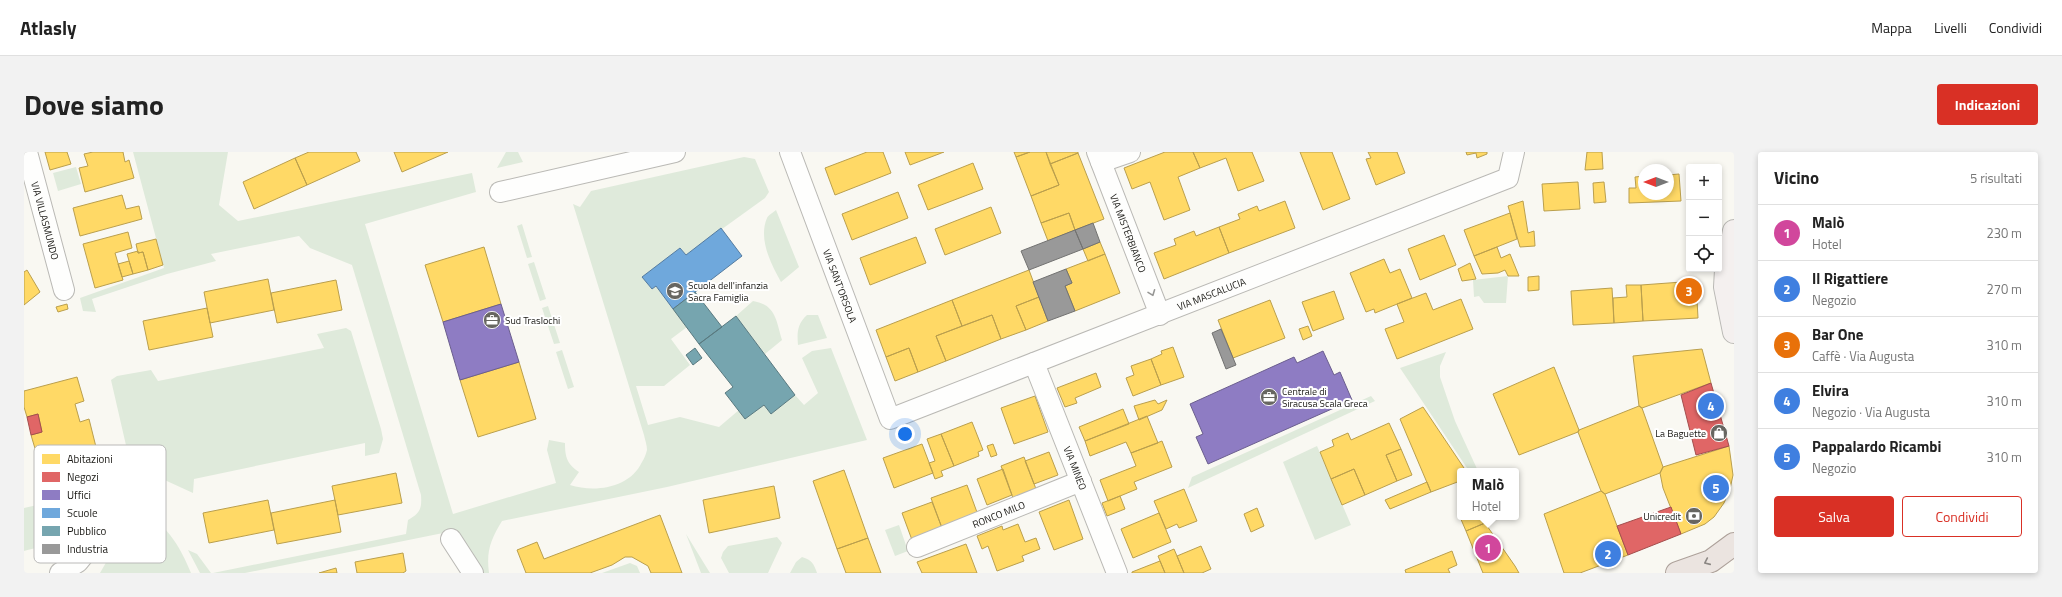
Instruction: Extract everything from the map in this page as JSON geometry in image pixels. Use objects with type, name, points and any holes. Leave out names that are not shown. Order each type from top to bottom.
[{"type":"main road","points":[[1734,231],[1726,270],[1725,287],[1734,332]]},
{"type":"main road","points":[[1677,573],[1711,561],[1734,544]]},
{"type":"street","name":"VIA VILLASMUNDO","points":[[27,152],[64,290]]},
{"type":"street","points":[[500,192],[675,152]]},
{"type":"street","name":"VIA SANT'ORSOLA","points":[[790,152],[890,419]]},
{"type":"street","points":[[1099,157],[1130,152]]},
{"type":"street","name":"VIA MASCALUCIA","points":[[890,419],[1508,178],[1514,152]]},
{"type":"street","name":"VIA MISTERBIANCO","points":[[1099,157],[1160,314]]},
{"type":"street","name":"VIA MINEO","points":[[1034,363],[1117,573]]},
{"type":"street","name":"RONCO MILO","points":[[917,547],[1081,481]]},
{"type":"street","points":[[452,539],[473,573]]},
{"type":"street","points":[[60,573],[76,563]]},
{"type":"green space","points":[[133,152],[228,152],[219,205],[238,221],[472,173],[476,192],[365,224],[453,514],[556,483],[547,450],[549,440],[565,443],[569,463],[579,472],[570,485],[590,488],[611,486],[621,483],[636,471],[643,461],[646,453],[646,442],[573,204],[580,207],[591,191],[744,157],[755,159],[769,192],[765,198],[686,255],[680,248],[643,277],[652,289],[656,286],[687,327],[671,339],[690,365],[664,386],[636,386],[648,425],[680,417],[719,427],[739,410],[745,419],[764,405],[771,414],[795,395],[804,405],[818,393],[802,358],[812,351],[831,348],[867,440],[667,487],[502,521],[490,546],[488,558],[489,573],[480,573],[453,531],[245,573],[213,573],[406,534],[408,520],[418,513],[421,504],[421,495],[352,265],[310,248],[299,236],[211,254],[216,261],[167,274],[92,299],[96,312],[83,311],[80,298],[164,268]]},
{"type":"green space","points":[[506,152],[518,152],[523,162],[497,168]]},
{"type":"green space","points":[[76,167],[81,184],[58,191],[53,173]]},
{"type":"green space","points":[[776,210],[799,267],[781,282],[767,251],[764,234],[768,216]]},
{"type":"green space","points":[[522,224],[532,257],[527,258],[517,226]]},
{"type":"green space","points":[[534,262],[546,299],[540,301],[528,264]]},
{"type":"green space","points":[[1508,276],[1506,303],[1484,303],[1479,296],[1474,297],[1473,280]]},
{"type":"green space","points":[[753,301],[766,306],[774,314],[782,340],[765,354],[736,316]]},
{"type":"green space","points":[[548,306],[560,343],[554,344],[542,308]]},
{"type":"green space","points":[[807,315],[818,315],[827,338],[798,345],[799,325]]},
{"type":"green space","points":[[346,328],[351,331],[381,429],[383,439],[379,453],[365,456],[365,443],[194,479],[193,493],[166,481],[166,445],[126,445],[111,380],[117,376],[151,370],[158,381],[324,348],[317,334]]},
{"type":"green space","points":[[562,350],[574,387],[568,389],[556,352]]},
{"type":"green space","points":[[1446,352],[1440,366],[1440,377],[1455,421],[1477,468],[1467,468],[1400,368]]},
{"type":"green space","points":[[1371,396],[1375,401],[1188,488],[1192,477]]},
{"type":"green space","points":[[1317,446],[1351,525],[1315,540],[1283,462]]},
{"type":"green space","points":[[34,506],[34,548],[24,551],[24,508]]},
{"type":"green space","points":[[899,525],[908,551],[895,556],[885,530]]},
{"type":"green space","points":[[166,530],[177,544],[191,573],[100,573],[106,563],[166,563]]},
{"type":"green space","points":[[686,534],[710,573],[701,573]]},
{"type":"green space","points":[[777,537],[782,543],[768,573],[729,573],[721,558],[723,552],[728,546]]},
{"type":"green space","points":[[188,550],[197,554],[211,573],[200,573]]},
{"type":"green space","points":[[802,557],[812,563],[817,573],[790,573],[796,562]]},
{"type":"green space","points":[[630,563],[637,566],[640,573],[602,573]]},
{"type":"building: Abitazioni","points":[[45,152],[67,152],[71,164],[50,170]]},
{"type":"building: Abitazioni","points":[[93,152],[123,152],[125,162],[129,160],[134,178],[85,192],[79,168],[88,166],[84,154]]},
{"type":"building: Abitazioni","points":[[309,152],[356,152],[360,161],[307,185],[295,158]]},
{"type":"building: Abitazioni","points":[[394,152],[448,152],[402,172]]},
{"type":"building: Abitazioni","points":[[867,152],[883,152],[891,173],[835,195],[825,168]]},
{"type":"building: Abitazioni","points":[[905,152],[944,152],[910,165]]},
{"type":"building: Abitazioni","points":[[1014,152],[1030,152],[1016,157]]},
{"type":"building: Abitazioni","points":[[1030,152],[1046,152],[1059,185],[1031,196],[1016,157]]},
{"type":"building: Abitazioni","points":[[1046,152],[1078,152],[1078,153],[1050,164]]},
{"type":"building: Abitazioni","points":[[1165,152],[1193,152],[1200,168],[1178,177],[1190,210],[1164,220],[1150,182],[1132,189],[1124,168]]},
{"type":"building: Abitazioni","points":[[1193,152],[1252,152],[1264,181],[1238,191],[1226,158],[1200,168]]},
{"type":"building: Abitazioni","points":[[1300,152],[1332,152],[1350,199],[1323,210]]},
{"type":"building: Abitazioni","points":[[1368,152],[1397,152],[1405,173],[1376,185],[1366,159],[1371,158]]},
{"type":"building: Abitazioni","points":[[1466,152],[1487,152],[1487,154],[1477,158],[1476,153],[1467,155]]},
{"type":"building: Abitazioni","points":[[1587,152],[1602,152],[1603,169],[1585,170]]},
{"type":"building: Abitazioni","points":[[1078,153],[1104,219],[1075,230],[1069,213],[1041,223],[1031,196],[1059,185],[1050,164]]},
{"type":"building: Abitazioni","points":[[295,158],[307,185],[254,209],[243,182]]},
{"type":"building: Abitazioni","points":[[973,163],[983,189],[928,210],[918,185]]},
{"type":"building: Abitazioni","points":[[1674,174],[1679,174],[1681,201],[1629,203],[1629,188],[1636,188],[1635,177],[1638,177],[1638,200],[1674,200]]},
{"type":"building: Abitazioni","points":[[1578,182],[1580,209],[1544,211],[1542,184]]},
{"type":"building: Abitazioni","points":[[1604,182],[1606,202],[1594,203],[1593,183]]},
{"type":"building: Abitazioni","points":[[898,192],[908,218],[852,240],[842,214]]},
{"type":"building: Abitazioni","points":[[122,195],[126,209],[139,206],[142,219],[80,236],[73,208]]},
{"type":"building: Abitazioni","points":[[1285,201],[1295,228],[1229,253],[1219,227],[1240,219],[1238,214],[1257,206],[1259,211]]},
{"type":"building: Abitazioni","points":[[1523,201],[1528,233],[1534,231],[1535,246],[1520,247],[1508,206]]},
{"type":"building: Abitazioni","points":[[991,207],[1001,233],[945,255],[935,229]]},
{"type":"building: Abitazioni","points":[[1069,213],[1075,230],[1048,241],[1041,223]]},
{"type":"building: Abitazioni","points":[[1510,213],[1517,239],[1474,256],[1464,230]]},
{"type":"building: Abitazioni","points":[[1219,227],[1229,253],[1164,279],[1154,253],[1176,245],[1174,239],[1194,231],[1196,236]]},
{"type":"building: Abitazioni","points":[[128,232],[132,248],[115,253],[123,280],[95,288],[83,244]]},
{"type":"building: Abitazioni","points":[[1444,235],[1456,265],[1420,280],[1408,249]]},
{"type":"building: Abitazioni","points":[[916,237],[926,263],[870,285],[860,258]]},
{"type":"building: Abitazioni","points":[[156,239],[163,265],[148,270],[143,252],[138,253],[136,244]]},
{"type":"building: Abitazioni","points":[[1100,242],[1105,254],[1088,261],[1083,249]]},
{"type":"building: Abitazioni","points":[[484,247],[501,304],[443,322],[425,265]]},
{"type":"building: Abitazioni","points":[[1497,247],[1501,258],[1510,254],[1519,276],[1508,276],[1505,270],[1498,273],[1482,274],[1474,256]]},
{"type":"building: Abitazioni","points":[[138,251],[138,253],[143,252],[148,270],[133,274],[127,254]]},
{"type":"building: Abitazioni","points":[[1105,254],[1120,293],[1075,311],[1065,286],[1072,283],[1066,269]]},
{"type":"building: Abitazioni","points":[[1384,259],[1390,273],[1400,269],[1412,298],[1375,313],[1374,309],[1366,312],[1350,273]]},
{"type":"building: Abitazioni","points":[[129,261],[133,274],[122,277],[118,264]]},
{"type":"building: Abitazioni","points":[[1470,263],[1476,279],[1462,281],[1458,269]]},
{"type":"building: Abitazioni","points":[[27,270],[40,292],[24,305],[24,272]]},
{"type":"building: Abitazioni","points":[[1029,270],[1039,297],[1016,306],[1026,330],[1001,339],[992,315],[962,326],[952,300]]},
{"type":"building: Abitazioni","points":[[1539,276],[1539,290],[1528,291],[1528,277]]},
{"type":"building: Abitazioni","points":[[268,279],[274,310],[210,323],[204,292]]},
{"type":"building: Abitazioni","points":[[336,280],[342,310],[277,323],[271,293]]},
{"type":"building: Abitazioni","points":[[1696,281],[1698,318],[1643,321],[1641,285]]},
{"type":"building: Abitazioni","points":[[1626,285],[1641,285],[1643,321],[1614,323],[1613,298],[1627,297]]},
{"type":"building: Abitazioni","points":[[1612,288],[1614,323],[1573,325],[1571,291]]},
{"type":"building: Abitazioni","points":[[1334,291],[1344,319],[1313,331],[1302,302]]},
{"type":"building: Abitazioni","points":[[1426,293],[1433,310],[1461,299],[1473,329],[1397,359],[1385,329],[1404,322],[1397,304]]},
{"type":"building: Abitazioni","points":[[1039,297],[1048,321],[1026,330],[1016,306]]},
{"type":"building: Abitazioni","points":[[952,300],[962,326],[936,336],[946,361],[918,372],[909,348],[886,357],[876,330]]},
{"type":"building: Abitazioni","points":[[1270,300],[1285,338],[1233,358],[1218,320]]},
{"type":"building: Abitazioni","points":[[67,304],[68,309],[58,312],[56,307]]},
{"type":"building: Abitazioni","points":[[207,308],[213,337],[149,350],[143,321]]},
{"type":"building: Abitazioni","points":[[992,315],[1001,339],[946,361],[936,336]]},
{"type":"building: Abitazioni","points":[[1308,326],[1312,336],[1303,340],[1299,329]]},
{"type":"building: Abitazioni","points":[[1173,347],[1184,377],[1161,385],[1151,359],[1162,354],[1161,351]]},
{"type":"building: Abitazioni","points":[[909,348],[918,372],[895,381],[886,357]]},
{"type":"building: Abitazioni","points":[[1702,349],[1711,383],[1642,408],[1639,406],[1633,356]]},
{"type":"building: Abitazioni","points":[[1151,359],[1161,385],[1133,396],[1126,378],[1134,375],[1131,366]]},
{"type":"building: Abitazioni","points":[[519,362],[536,419],[478,437],[460,380]]},
{"type":"building: Abitazioni","points":[[1554,367],[1579,430],[1578,432],[1519,455],[1493,394]]},
{"type":"building: Abitazioni","points":[[1096,373],[1101,387],[1075,398],[1077,403],[1065,407],[1057,388]]},
{"type":"building: Abitazioni","points":[[77,377],[84,401],[75,404],[80,422],[89,419],[96,445],[34,445],[31,435],[42,432],[38,414],[27,417],[24,407],[24,391]]},
{"type":"building: Abitazioni","points":[[1035,396],[1048,432],[1014,444],[1001,408]]},
{"type":"building: Abitazioni","points":[[1155,400],[1158,404],[1167,400],[1162,410],[1139,420],[1134,406]]},
{"type":"building: Abitazioni","points":[[1639,406],[1642,408],[1663,467],[1660,473],[1605,494],[1601,491],[1578,432],[1579,430]]},
{"type":"building: Abitazioni","points":[[1423,407],[1464,468],[1457,468],[1457,482],[1431,492],[1400,419]]},
{"type":"building: Abitazioni","points":[[1123,409],[1129,424],[1085,441],[1079,427]]},
{"type":"building: Abitazioni","points":[[1147,416],[1158,443],[1131,453],[1126,442],[1090,456],[1085,441]]},
{"type":"building: Abitazioni","points":[[972,422],[983,450],[978,452],[979,456],[954,466],[941,434]]},
{"type":"building: Abitazioni","points":[[1389,423],[1401,449],[1386,455],[1397,481],[1365,495],[1354,469],[1331,479],[1320,452],[1334,446],[1332,440],[1348,433],[1351,440]]},
{"type":"building: Abitazioni","points":[[941,434],[954,466],[941,471],[943,476],[935,479],[929,463],[935,461],[927,439]]},
{"type":"building: Abitazioni","points":[[1162,441],[1172,467],[1134,482],[1137,489],[1108,501],[1100,480],[1136,466],[1131,453]]},
{"type":"building: Abitazioni","points":[[922,444],[933,473],[894,488],[883,458]]},
{"type":"building: Abitazioni","points":[[993,444],[997,455],[991,457],[987,446]]},
{"type":"building: Abitazioni","points":[[1729,446],[1733,475],[1730,489],[1724,503],[1714,517],[1705,524],[1681,534],[1663,488],[1660,473],[1663,467]]},
{"type":"building: Abitazioni","points":[[1401,449],[1412,475],[1397,481],[1386,455]]},
{"type":"building: Abitazioni","points":[[1049,452],[1058,475],[1034,484],[1025,461]]},
{"type":"building: Abitazioni","points":[[1024,457],[1036,489],[1013,498],[1001,466]]},
{"type":"building: Abitazioni","points":[[1003,469],[1012,495],[987,505],[977,479]]},
{"type":"building: Abitazioni","points":[[1354,469],[1365,495],[1342,505],[1331,479]]},
{"type":"building: Abitazioni","points":[[844,470],[868,538],[837,549],[813,481]]},
{"type":"building: Abitazioni","points":[[396,473],[402,503],[338,515],[332,486]]},
{"type":"building: Abitazioni","points":[[1427,482],[1431,492],[1390,509],[1385,500]]},
{"type":"building: Abitazioni","points":[[967,485],[978,515],[942,528],[931,498]]},
{"type":"building: Abitazioni","points":[[774,486],[780,518],[709,533],[703,500]]},
{"type":"building: Abitazioni","points":[[1184,489],[1197,521],[1179,528],[1177,524],[1166,529],[1154,501]]},
{"type":"building: Abitazioni","points":[[1601,491],[1605,494],[1628,555],[1580,573],[1564,573],[1544,514]]},
{"type":"building: Abitazioni","points":[[1120,496],[1125,509],[1107,516],[1102,503]]},
{"type":"building: Abitazioni","points":[[268,500],[274,530],[209,543],[203,513]]},
{"type":"building: Abitazioni","points":[[335,500],[341,532],[277,544],[271,513]]},
{"type":"building: Abitazioni","points":[[1069,500],[1083,539],[1054,550],[1039,512]]},
{"type":"building: Abitazioni","points":[[932,502],[942,528],[912,540],[902,513]]},
{"type":"building: Abitazioni","points":[[1257,508],[1264,526],[1251,532],[1244,514]]},
{"type":"building: Abitazioni","points":[[1159,513],[1171,542],[1133,558],[1121,529]]},
{"type":"building: Abitazioni","points":[[660,515],[682,573],[651,573],[648,566],[632,557],[625,557],[612,565],[590,573],[526,573],[517,550],[537,542],[544,559]]},
{"type":"building: Abitazioni","points":[[1461,520],[1483,520],[1485,523],[1466,531]]},
{"type":"building: Abitazioni","points":[[1485,523],[1519,573],[1483,573],[1466,531]]},
{"type":"building: Abitazioni","points":[[1018,524],[1025,542],[1036,538],[1040,549],[1022,556],[1024,561],[997,571],[988,546],[982,549],[977,536],[1002,526],[1003,530]]},
{"type":"building: Abitazioni","points":[[868,538],[881,573],[846,573],[837,549]]},
{"type":"building: Abitazioni","points":[[966,544],[977,573],[922,573],[917,562]]},
{"type":"building: Abitazioni","points":[[1201,546],[1211,569],[1202,573],[1184,573],[1177,556]]},
{"type":"building: Abitazioni","points":[[1174,549],[1184,573],[1165,573],[1158,556]]},
{"type":"building: Abitazioni","points":[[1452,551],[1457,565],[1448,569],[1450,573],[1406,573],[1405,570]]},
{"type":"building: Abitazioni","points":[[403,553],[406,571],[403,573],[357,573],[355,562]]},
{"type":"building: Abitazioni","points":[[1160,561],[1165,573],[1132,573],[1132,572]]},
{"type":"building: Abitazioni","points":[[336,568],[337,573],[319,573]]},
{"type":"building: Negozi","points":[[1711,383],[1729,446],[1696,455],[1681,395]]},
{"type":"building: Negozi","points":[[38,414],[42,432],[31,435],[27,417]]},
{"type":"building: Negozi","points":[[1671,507],[1681,534],[1628,555],[1617,526]]},
{"type":"building: Uffici","points":[[501,304],[519,362],[460,380],[443,322]]},
{"type":"building: Uffici","points":[[1323,351],[1334,375],[1340,372],[1352,400],[1208,464],[1196,437],[1203,434],[1190,404],[1294,357],[1297,363]]},
{"type":"building: Scuole","points":[[721,228],[742,256],[673,309],[656,286],[652,289],[642,277],[680,248],[686,255]]},
{"type":"building: Pubblico","points":[[695,292],[722,327],[699,344],[673,309]]},
{"type":"building: Pubblico","points":[[736,316],[795,395],[771,414],[764,405],[745,419],[725,393],[733,387],[699,344]]},
{"type":"building: Pubblico","points":[[695,348],[702,358],[693,365],[686,355]]},
{"type":"building: Industria","points":[[1093,223],[1100,242],[1083,249],[1075,230]]},
{"type":"building: Industria","points":[[1075,230],[1083,249],[1029,270],[1021,251]]},
{"type":"building: Industria","points":[[1066,269],[1072,283],[1065,286],[1075,311],[1048,321],[1033,282]]},
{"type":"building: Industria","points":[[1221,329],[1236,365],[1226,369],[1212,333]]},
{"type":"place","name":"Scuola dell'infanzia Sacra Famiglia","points":[[675,291]]},
{"type":"place","name":"Bar One","points":[[1689,291]]},
{"type":"place","name":"Sud Traslochi","points":[[492,320]]},
{"type":"place","name":"Centrale di Siracusa Scala Greca","points":[[1269,397]]},
{"type":"place","name":"Elvira","points":[[1711,406]]},
{"type":"place","name":"La Baguette","points":[[1719,433]]},
{"type":"place","name":"Pappalardo Ricambi","points":[[1716,488]]},
{"type":"place","name":"Unicredit","points":[[1694,516]]},
{"type":"place","name":"Malò","points":[[1488,548]]},
{"type":"place","name":"Il Rigattiere","points":[[1608,554]]}]
